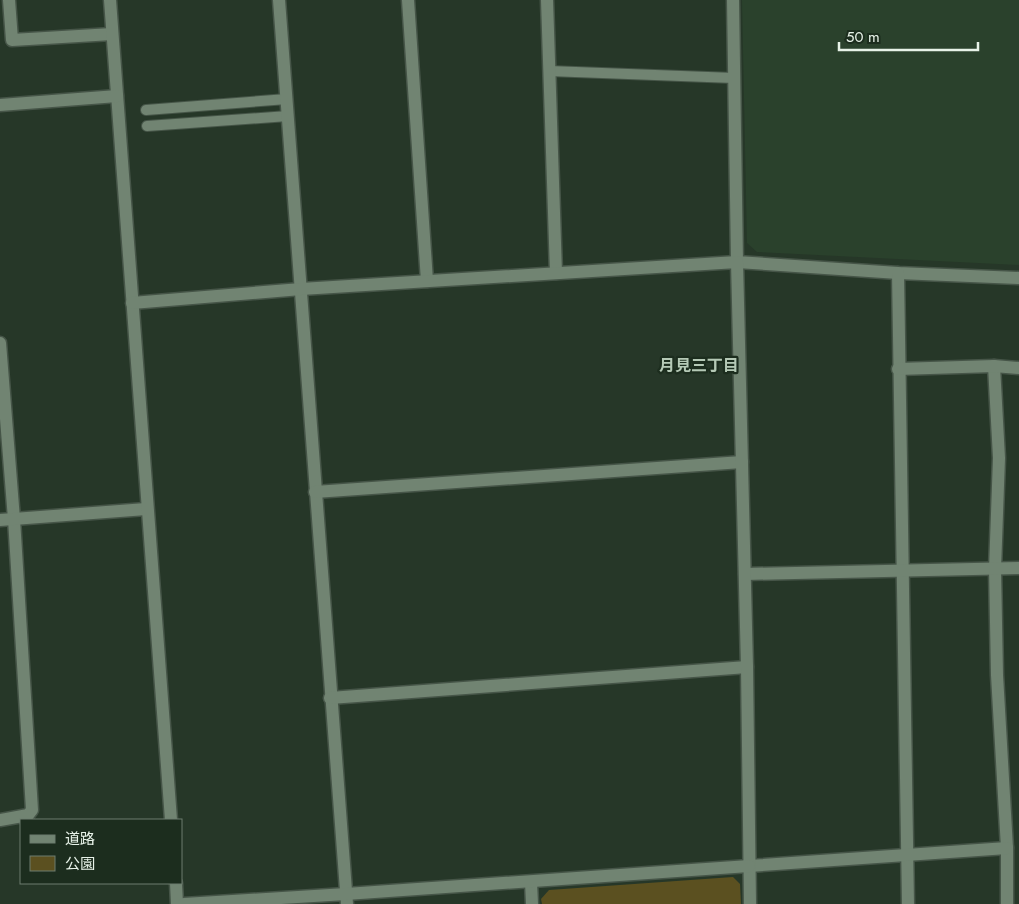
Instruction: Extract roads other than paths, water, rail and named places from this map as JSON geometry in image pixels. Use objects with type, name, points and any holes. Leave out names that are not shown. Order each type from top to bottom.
[{"type":"street","points":[[10,0],[12,40],[112,34]]},
{"type":"street","points":[[110,0],[146,509],[171,819]]},
{"type":"street","points":[[279,0],[330,698],[347,899]]},
{"type":"street","points":[[408,0],[427,281]]},
{"type":"street","points":[[547,0],[556,273]]},
{"type":"street","points":[[733,0],[750,904]]},
{"type":"street","points":[[0,105],[117,96]]},
{"type":"street","points":[[132,303],[301,289],[737,262],[898,273],[1019,278]]},
{"type":"street","points":[[898,273],[898,369],[908,904]]},
{"type":"street","points":[[0,343],[14,519],[32,810],[28,815],[0,820]]},
{"type":"street","points":[[898,369],[994,366],[1019,368]]},
{"type":"street","points":[[994,366],[999,458],[995,569],[997,675],[1007,848],[1007,904]]},
{"type":"street","points":[[315,492],[742,462]]},
{"type":"street","points":[[0,520],[146,509]]},
{"type":"street","points":[[744,574],[1019,568]]},
{"type":"street","points":[[330,698],[746,667]]},
{"type":"street","points":[[184,904],[347,899],[531,882],[1007,848]]},
{"type":"street","points":[[531,882],[532,904]]},
{"type":"street","points":[[176,884],[177,904]]},
{"type":"lane","points":[[549,71],[734,78]]},
{"type":"lane","points":[[146,110],[286,99]]},
{"type":"lane","points":[[147,126],[288,116]]},
{"type":"district","name":"月見三丁目","points":[[699,365]]}]
